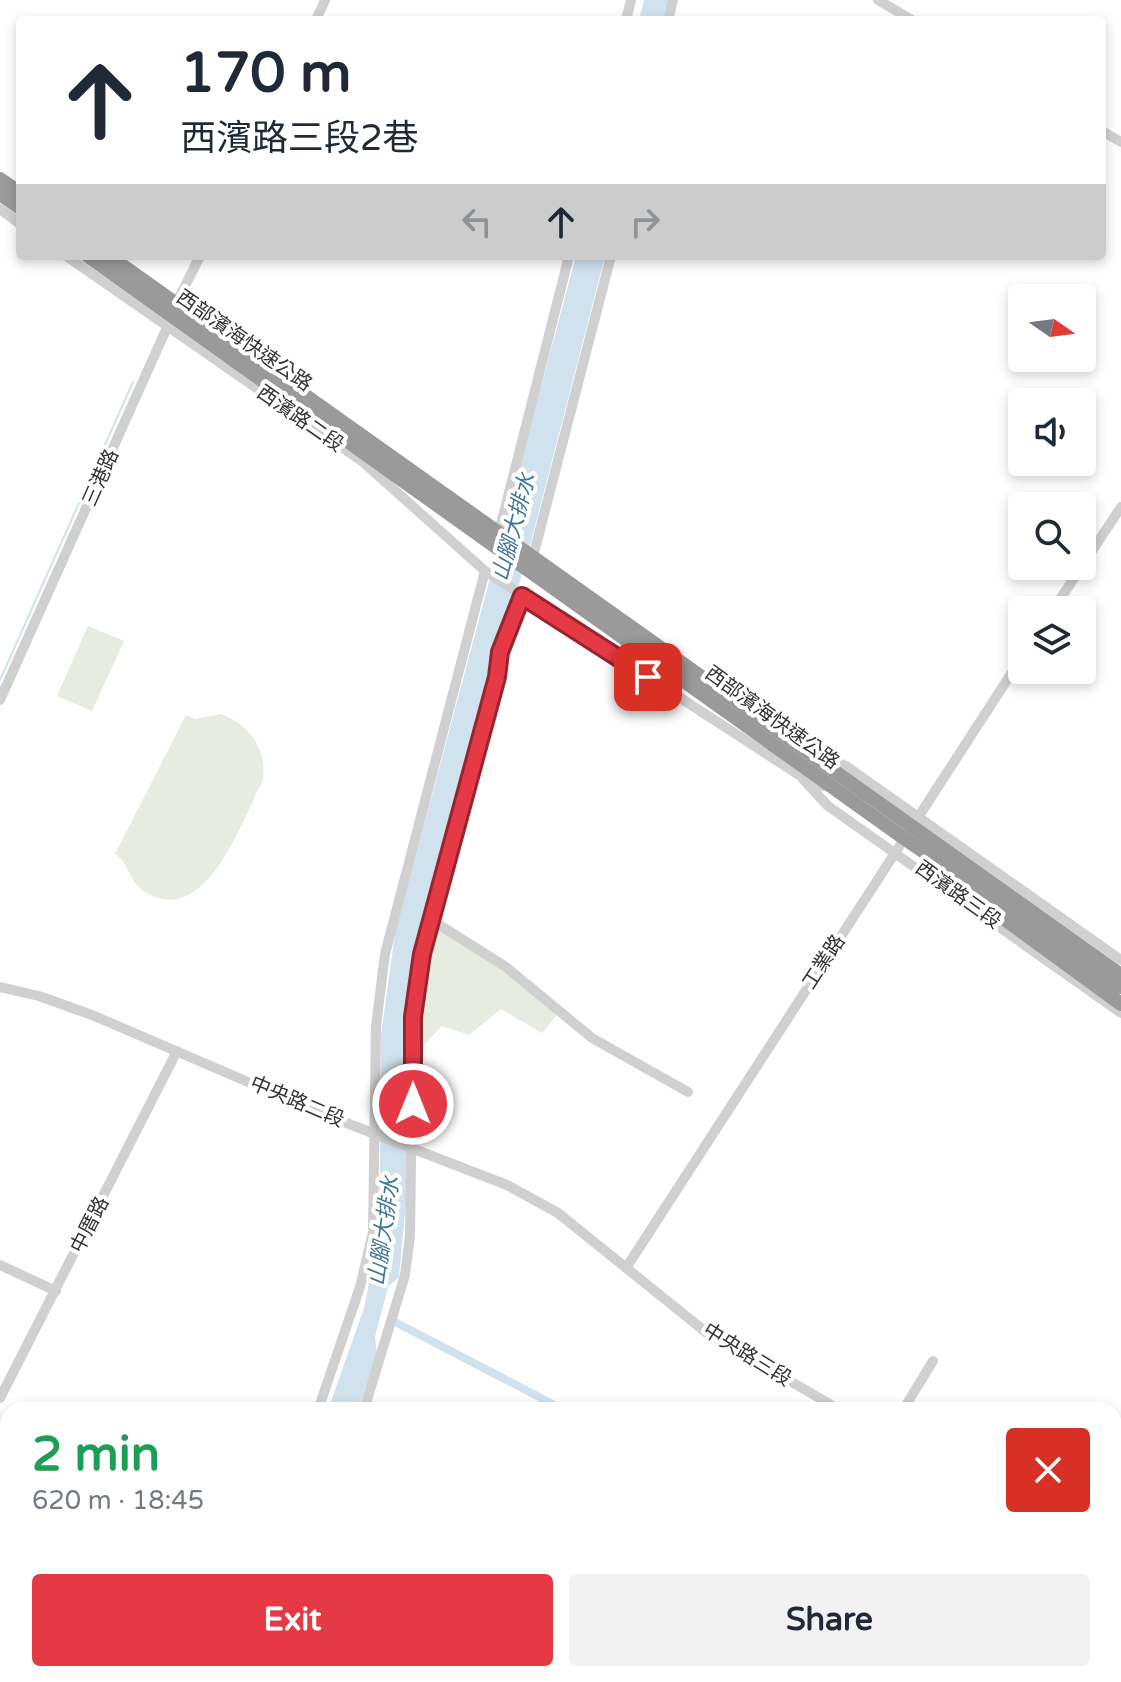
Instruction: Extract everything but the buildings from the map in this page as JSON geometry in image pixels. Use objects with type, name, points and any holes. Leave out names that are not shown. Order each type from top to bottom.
[{"type":"highway","name":"西部濱海快速公路","points":[[94,260],[1121,986]]},
{"type":"highway","name":"西部濱海快速公路","points":[[115,260],[1121,975]]},
{"type":"highway","points":[[904,834],[911,849],[1121,1004]]},
{"type":"highway","points":[[961,861],[994,877],[1121,968]]},
{"type":"street","points":[[878,0],[905,16]]},
{"type":"street","name":"西濱路二段","points":[[72,260],[363,462],[485,571],[522,596]]},
{"type":"street","name":"西濱路二段","points":[[123,260],[500,528]]},
{"type":"street","name":"三港路","points":[[0,700],[168,327],[176,299],[198,260]]},
{"type":"street","points":[[500,528],[568,260]]},
{"type":"street","points":[[534,553],[610,260]]},
{"type":"street","points":[[1062,596],[1121,507]]},
{"type":"street","name":"西濱路三段","points":[[500,528],[806,748],[904,834]]},
{"type":"street","points":[[321,1402],[367,1261],[373,1232],[376,1026],[385,954],[485,571]]},
{"type":"street","points":[[366,1402],[405,1275],[410,1236],[413,1149],[413,1017],[430,919],[497,677],[500,652],[522,596]]},
{"type":"street","name":"西濱路三段","points":[[522,596],[799,775],[872,809]]},
{"type":"street","name":"工業路","points":[[626,1268],[897,851],[904,834],[918,818],[1008,679]]},
{"type":"street","name":"西濱路三段","points":[[806,748],[846,766],[1121,960]]},
{"type":"street","name":"西濱路三段","points":[[799,775],[828,806],[897,851],[1121,1013]]},
{"type":"street","points":[[430,919],[506,967],[592,1038],[688,1092]]},
{"type":"street","name":"中央路二段","points":[[0,987],[53,1001],[374,1134],[507,1185],[558,1213],[614,1255],[658,1296]]},
{"type":"street","name":"中厝路","points":[[0,1398],[177,1051]]},
{"type":"street","points":[[0,1265],[56,1291]]},
{"type":"street","name":"中央路三段","points":[[658,1296],[707,1333],[826,1402]]},
{"type":"street","points":[[908,1402],[933,1361]]},
{"type":"shaded area","points":[[88,626],[124,641],[92,711],[57,696]]},
{"type":"shaded area","points":[[221,714],[240,725],[254,740],[262,758],[263,780],[232,843],[204,884],[186,896],[167,899],[145,892],[115,854],[186,715],[195,719]]},
{"type":"shaded area","points":[[435,928],[522,978],[559,1012],[542,1033],[501,1009],[469,1035],[442,1026],[421,1048],[421,983]]},
{"type":"water","points":[[644,0],[673,0],[668,16],[640,16]]},
{"type":"water","name":"山腳大排水","points":[[575,260],[604,260],[532,538],[421,933],[410,1001],[406,1203],[399,1277],[388,1287],[375,1337],[377,1354],[361,1402],[331,1402],[364,1308],[373,1264],[380,1176],[381,1035],[395,934]]},
{"type":"pier","points":[[503,515],[524,531],[509,588],[488,572]]},
{"type":"waterway","points":[[0,680],[133,382]]},
{"type":"waterway","points":[[395,1322],[549,1402]]},
{"type":"route","points":[[413,1104],[413,1017],[422,954],[499,671],[500,652],[522,596],[648,677]]}]
